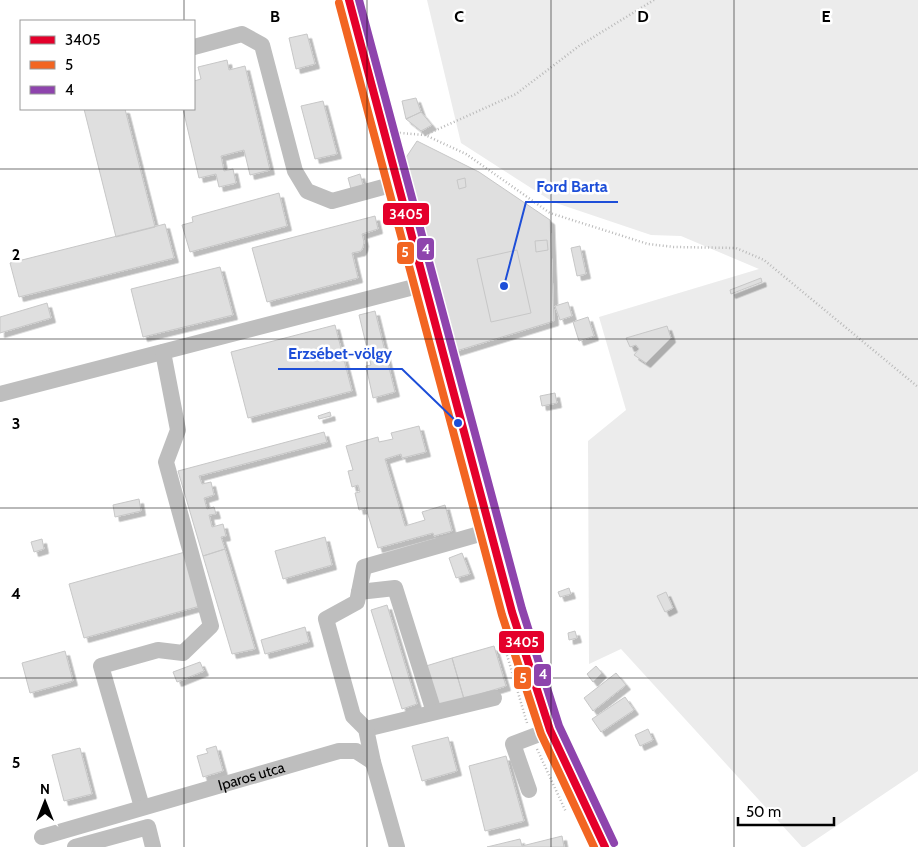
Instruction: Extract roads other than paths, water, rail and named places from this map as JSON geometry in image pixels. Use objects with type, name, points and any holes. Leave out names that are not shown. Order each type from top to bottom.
[{"type":"main road","points":[[349,0],[512,612],[550,730],[605,847]]},
{"type":"lane","points":[[195,47],[242,34],[262,45],[295,171],[307,191],[332,200],[398,183]]},
{"type":"lane","points":[[0,394],[410,288],[424,282]]},
{"type":"lane","points":[[142,807],[101,666],[158,650],[183,653],[211,626],[166,462],[178,430],[163,352]]},
{"type":"lane","points":[[397,847],[373,762],[366,729],[353,716],[326,619],[357,602],[364,567],[490,531]]},
{"type":"lane","points":[[359,592],[395,588],[434,712]]},
{"type":"lane","points":[[366,729],[494,698]]},
{"type":"lane","points":[[529,790],[513,744],[550,730]]},
{"type":"lane","name":"Iparos utca","points":[[42,837],[339,751],[356,751],[373,762]]},
{"type":"lane","points":[[76,847],[148,827],[153,847]]},
{"type":"place","name":"Ford Barta","points":[[504,286]]},
{"type":"place","name":"Erzsébet-völgy","points":[[458,423]]}]
